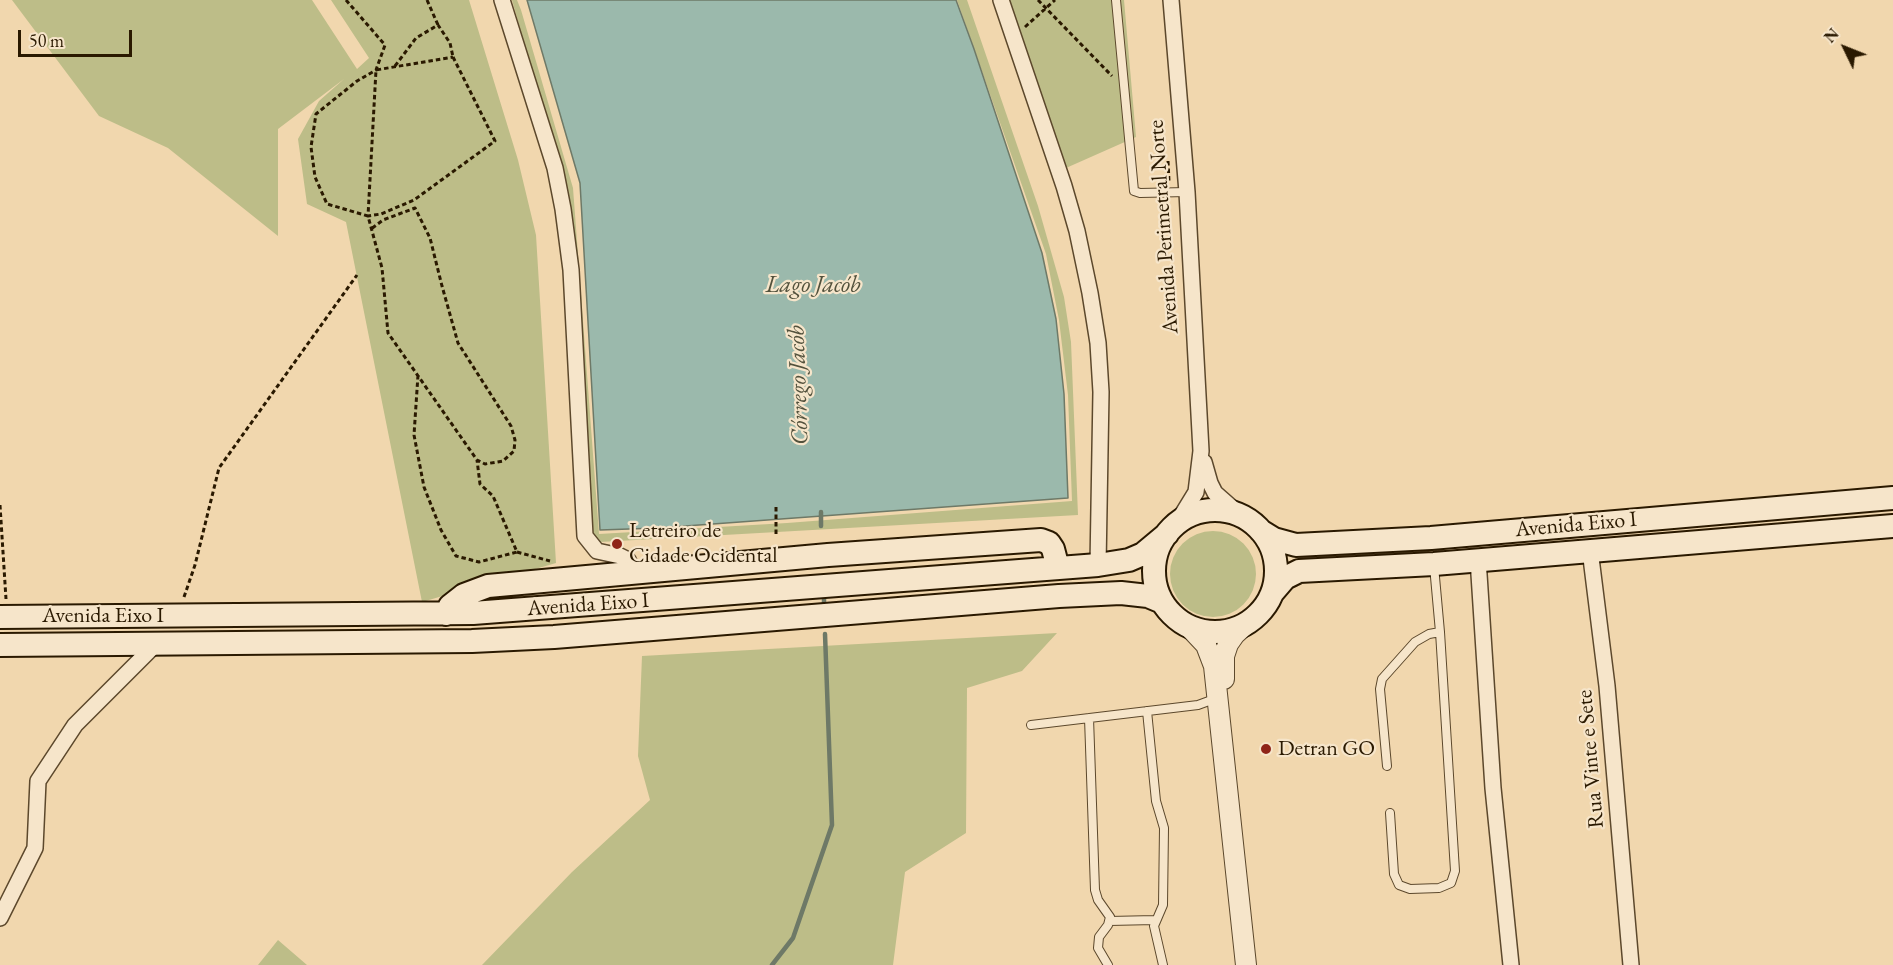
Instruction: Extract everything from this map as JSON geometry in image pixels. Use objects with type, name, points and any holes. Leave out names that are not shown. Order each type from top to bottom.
[{"type":"main road","name":"Avenida Eixo I","points":[[1261,531],[1274,539],[1296,545],[1397,540],[1893,498]]},
{"type":"main road","points":[[1218,508],[1240,515],[1261,531],[1271,547],[1276,563],[1272,592],[1262,610],[1246,624],[1228,632],[1208,633],[1189,627],[1172,616],[1160,601],[1155,587],[1154,560],[1158,547],[1172,528],[1189,514],[1218,508]]},
{"type":"main road","name":"Avenida Eixo I","points":[[1272,592],[1285,578],[1299,571],[1434,564],[1893,525]]},
{"type":"main road","name":"Avenida Eixo I","points":[[3,617],[473,614],[1098,565],[1129,560],[1143,554],[1172,528]]},
{"type":"main road","points":[[446,614],[450,606],[464,595],[488,586],[828,555],[1041,540],[1049,543],[1053,549],[1058,568]]},
{"type":"main road","name":"Avenida Eixo I","points":[[0,645],[472,641],[554,637],[1122,592],[1148,596],[1160,601]]},
{"type":"street","points":[[502,0],[555,168],[564,219],[571,270],[585,536],[597,551],[628,560],[634,573]]},
{"type":"street","points":[[1001,0],[1064,186],[1077,231],[1090,293],[1098,343],[1101,392],[1098,565]]},
{"type":"street","name":"Avenida Perimetral Norte","points":[[1171,0],[1187,192],[1201,451],[1196,492],[1172,528]]},
{"type":"street","name":"Avenida Perimetral Norte","points":[[1201,451],[1215,493],[1240,515]]},
{"type":"street","name":"Rua Vinte e Sete","points":[[1590,550],[1607,686],[1631,965]]},
{"type":"street","points":[[1478,559],[1493,788],[1511,965]]},
{"type":"street","points":[[1246,624],[1228,644],[1224,656],[1221,695],[1224,769],[1246,965]]},
{"type":"street","points":[[1189,627],[1206,645],[1211,655],[1221,695]]},
{"type":"street","points":[[0,918],[35,848],[38,781],[75,725],[156,644]]},
{"type":"lane","points":[[1116,0],[1134,191],[1140,193],[1187,192]]},
{"type":"lane","points":[[1390,813],[1394,874],[1399,885],[1410,889],[1439,888],[1451,883],[1455,871],[1434,564]]},
{"type":"lane","points":[[1387,766],[1380,689],[1382,679],[1414,642],[1429,634],[1440,632]]},
{"type":"lane","points":[[1031,725],[1198,705],[1221,695]]},
{"type":"lane","points":[[1147,711],[1156,801],[1164,828],[1163,905],[1154,926],[1163,965]]},
{"type":"lane","points":[[1089,718],[1095,890],[1110,921]]},
{"type":"lane","points":[[1110,921],[1155,920]]},
{"type":"lane","points":[[1107,965],[1098,948],[1099,937],[1110,921]]},
{"type":"path","points":[[346,0],[386,45],[376,70],[368,216],[382,268],[388,333],[477,460],[480,484],[493,496],[517,552]]},
{"type":"path","points":[[427,0],[438,25],[450,43],[453,57],[495,141],[414,200],[381,214],[368,216],[327,204],[315,177],[311,147],[316,114],[357,81],[376,70],[453,57]]},
{"type":"path","points":[[1038,0],[1123,87]]},
{"type":"path","points":[[1014,37],[1055,0]]},
{"type":"path","points":[[394,67],[416,38],[438,25]]},
{"type":"path","points":[[371,229],[383,220],[415,208],[430,238],[458,343],[511,426],[515,440],[514,451],[503,461],[485,464],[477,460]]},
{"type":"path","points":[[178,616],[195,565],[219,468],[357,275]]},
{"type":"path","points":[[418,374],[414,435],[424,487],[441,530],[456,556],[479,562],[517,552],[553,561]]},
{"type":"path","points":[[0,505],[3,617]]},
{"type":"path","points":[[776,507],[776,536]]},
{"type":"green space","points":[[12,0],[312,0],[357,69],[369,58],[331,0],[469,0],[518,160],[536,235],[556,563],[422,602],[346,222],[307,204],[298,139],[319,101],[344,79],[278,129],[278,236],[168,148],[99,116]]},
{"type":"green space","points":[[512,0],[517,0],[521,10],[573,188],[599,534],[787,523],[1072,501],[1068,395],[1059,320],[1046,254],[957,0],[967,0],[1038,206],[1064,297],[1071,342],[1078,515],[600,542],[590,537],[565,189]]},
{"type":"green space","points":[[1005,0],[1124,0],[1136,137],[1066,168]]},
{"type":"green space","points":[[1213,531],[1237,538],[1249,550],[1256,574],[1249,598],[1237,610],[1213,617],[1189,610],[1177,598],[1170,574],[1177,550],[1189,538]]},
{"type":"green space","points":[[1057,633],[1022,671],[967,688],[966,833],[905,872],[893,965],[482,965],[572,872],[650,800],[638,756],[642,656]]},
{"type":"green space","points":[[278,940],[307,965],[258,965]]},
{"type":"water","name":"Lago Jacób","points":[[527,0],[956,0],[1042,253],[1056,319],[1064,394],[1068,498],[658,528],[600,530],[580,183]]},
{"type":"waterway","name":"Córrego Jacób","points":[[821,512],[821,526]]},
{"type":"waterway","points":[[824,598],[824,603]]},
{"type":"waterway","name":"Córrego Jacób","points":[[772,965],[793,938],[832,825],[825,634]]},
{"type":"place","name":"Letreiro de Cidade Ocidental","points":[[617,544]]},
{"type":"place","name":"Detran GO","points":[[1266,749]]}]
